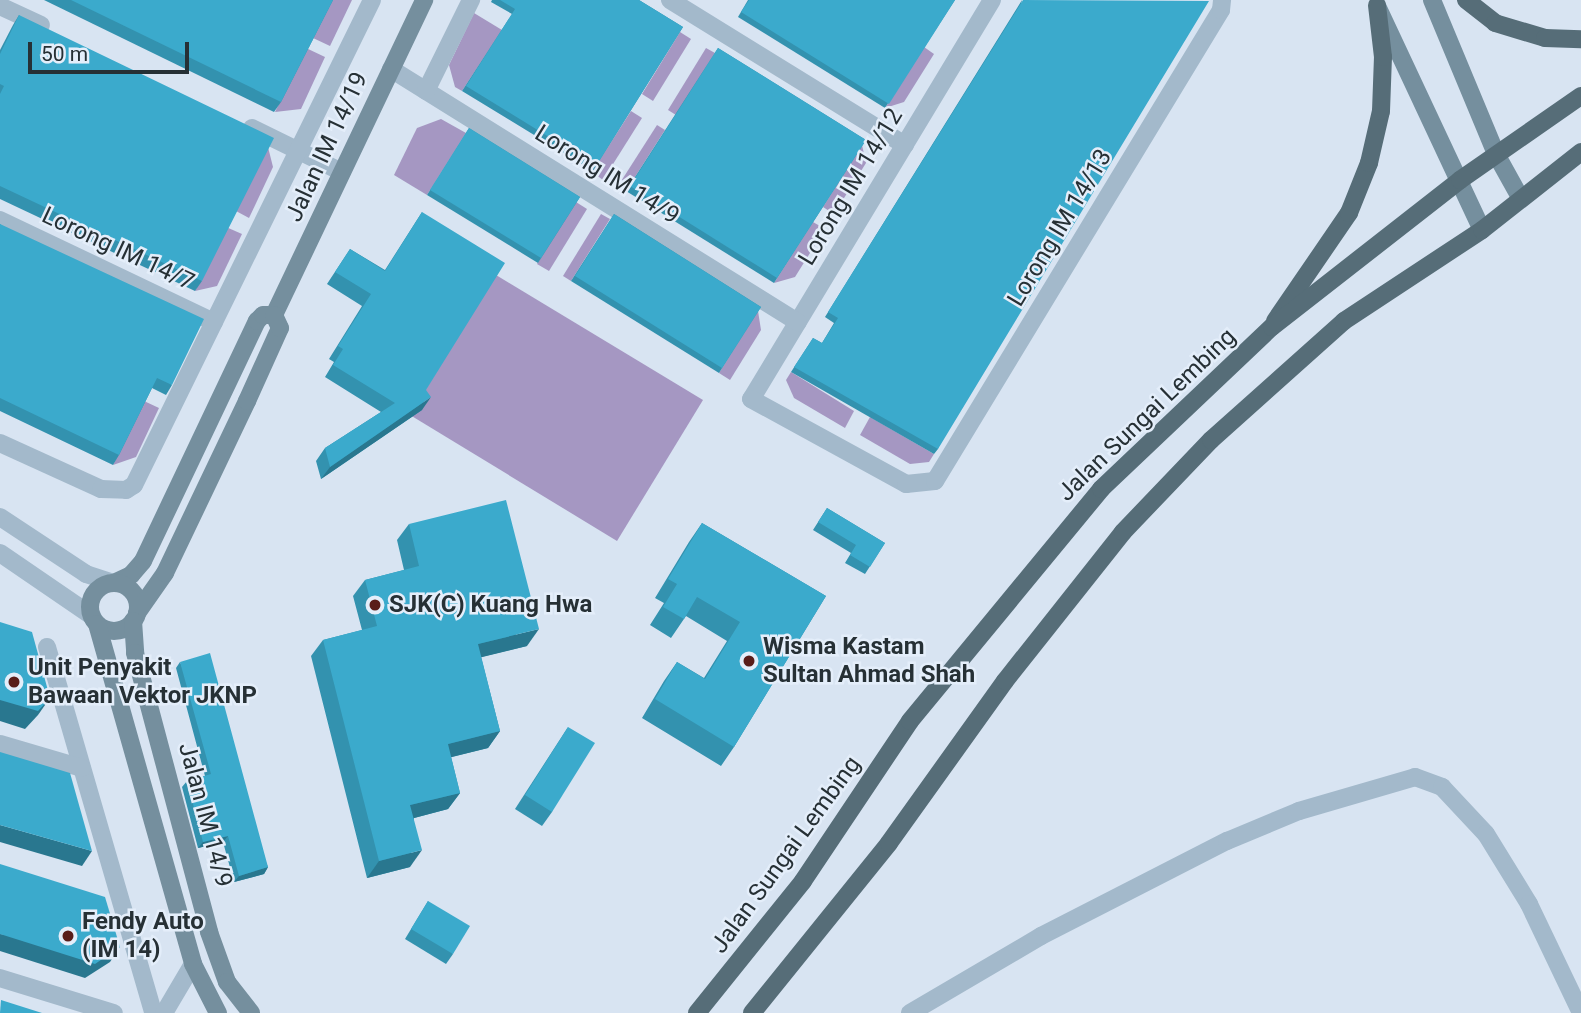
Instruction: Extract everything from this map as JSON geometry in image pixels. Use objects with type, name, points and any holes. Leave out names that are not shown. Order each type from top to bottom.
[{"type":"main road","points":[[1466,0],[1495,23],[1545,38],[1581,39]]},
{"type":"main road","points":[[1272,327],[1287,299],[1321,258],[1349,213],[1369,163],[1381,97],[1383,57],[1376,2]]},
{"type":"main road","name":"Jalan Sungai Lembing","points":[[697,1013],[803,881],[910,721],[973,641],[1101,489],[1272,327],[1460,180],[1581,96]]},
{"type":"main road","points":[[752,1013],[889,843],[1005,681],[1123,532],[1211,440],[1344,321],[1482,230],[1581,152]]},
{"type":"street","points":[[0,443],[102,489],[126,490],[143,470],[372,0]]},
{"type":"street","name":"Jalan IM 14/19","points":[[274,315],[424,0]]},
{"type":"street","points":[[426,91],[471,0]]},
{"type":"street","points":[[670,0],[905,145]]},
{"type":"street","name":"Lorong IM 14/12","points":[[751,399],[992,0]]},
{"type":"street","name":"Lorong IM 14/13","points":[[751,399],[906,484],[935,481],[1221,10],[1222,0]]},
{"type":"street","points":[[1432,0],[1496,154],[1521,199]]},
{"type":"street","points":[[1376,2],[1482,230]]},
{"type":"street","points":[[0,6],[62,36]]},
{"type":"street","name":"Lorong IM 14/9","points":[[391,69],[798,322]]},
{"type":"street","points":[[236,120],[342,172]]},
{"type":"street","name":"Lorong IM 14/7","points":[[0,220],[214,322]]},
{"type":"street","points":[[0,553],[94,620],[119,630],[135,617],[165,573],[247,401],[280,328],[274,315],[263,315],[257,321],[143,561],[131,575],[93,594],[94,620]]},
{"type":"street","points":[[0,517],[86,573],[130,589],[135,617]]},
{"type":"street","name":"Jalan IM 14/9","points":[[135,617],[135,653],[213,945],[227,982],[251,1013]]},
{"type":"street","name":"Jalan IM 14/9","points":[[94,620],[193,964],[218,1013]]},
{"type":"street","points":[[47,647],[153,1013]]},
{"type":"street","points":[[0,744],[82,768]]},
{"type":"street","points":[[910,1013],[1041,936],[1227,841],[1310,807],[1416,777],[1442,787],[1486,834],[1529,904],[1581,1013]]},
{"type":"street","points":[[164,1013],[193,964]]},
{"type":"street","points":[[0,978],[114,1013]]},
{"type":"shaded area","points":[[332,0],[352,0],[330,46],[313,38]]},
{"type":"shaded area","points":[[474,13],[502,30],[462,91],[455,87],[449,65]]},
{"type":"shaded area","points":[[680,32],[691,39],[653,101],[642,94]]},
{"type":"shaded area","points":[[924,47],[934,54],[904,102],[885,108]]},
{"type":"shaded area","points":[[306,48],[325,57],[301,109],[275,112]]},
{"type":"shaded area","points":[[706,48],[715,53],[676,115],[668,110]]},
{"type":"shaded area","points":[[631,111],[642,118],[603,180],[592,172]]},
{"type":"shaded area","points":[[441,119],[466,133],[427,195],[394,175],[417,128]]},
{"type":"shaded area","points":[[657,125],[665,130],[626,191],[618,186]]},
{"type":"shaded area","points":[[862,145],[866,163],[834,214],[823,207]]},
{"type":"shaded area","points":[[268,147],[273,167],[249,218],[236,211]]},
{"type":"shaded area","points":[[576,202],[587,209],[549,271],[537,264]]},
{"type":"shaded area","points":[[601,214],[610,219],[571,281],[563,276]]},
{"type":"shaded area","points":[[813,222],[825,229],[795,277],[774,283]]},
{"type":"shaded area","points":[[226,227],[242,234],[217,286],[195,291]]},
{"type":"shaded area","points":[[496,275],[703,400],[617,541],[410,415]]},
{"type":"shaded area","points":[[758,311],[761,330],[730,380],[719,373]]},
{"type":"shaded area","points":[[791,372],[854,411],[845,428],[794,398],[786,380]]},
{"type":"shaded area","points":[[144,401],[159,408],[136,457],[113,465]]},
{"type":"shaded area","points":[[870,417],[934,454],[929,462],[910,464],[860,435]]},
{"type":"building","points":[[71,0],[333,0],[281,102]]},
{"type":"building","points":[[500,0],[639,0],[683,27],[596,166],[466,86],[515,9]]},
{"type":"building","points":[[749,0],[955,0],[889,104],[741,12]]},
{"type":"building","points":[[1023,0],[1209,1],[938,449],[794,367],[813,338],[822,343],[838,318],[828,312]]},
{"type":"building","points":[[19,15],[274,138],[202,281],[0,186],[0,94],[4,86],[0,84],[0,54]]},
{"type":"building","points":[[718,48],[866,140],[777,278],[630,186]]},
{"type":"building","points":[[469,128],[580,197],[541,258],[430,190]]},
{"type":"building","points":[[422,212],[505,263],[426,390],[431,397],[330,467],[325,448],[395,403],[333,365],[343,349],[338,346],[371,294],[335,272],[350,249],[385,271]]},
{"type":"building","points":[[614,214],[761,307],[722,368],[575,276]]},
{"type":"building","points":[[0,224],[204,319],[172,385],[157,378],[119,455],[0,398]]},
{"type":"building","points":[[506,500],[539,629],[478,644],[500,731],[448,744],[460,793],[410,805],[422,850],[379,861],[323,640],[377,626],[365,580],[419,566],[409,524]]},
{"type":"building","points":[[827,508],[885,543],[870,567],[850,555],[856,545],[818,522]]},
{"type":"building","name":"Wisma Kastam Sultan Ahmad Shah","points":[[702,523],[826,596],[734,747],[655,699],[677,662],[705,679],[740,622],[697,597],[684,619],[663,607],[677,584],[668,579]]},
{"type":"building","points":[[0,622],[32,632],[50,698],[38,711],[0,700]]},
{"type":"building","points":[[210,653],[268,867],[239,876],[228,836],[203,842],[187,781],[211,774],[180,662]]},
{"type":"building","points":[[568,727],[595,743],[552,812],[525,795]]},
{"type":"building","points":[[0,752],[70,773],[92,851],[0,825]]},
{"type":"building","points":[[0,864],[105,897],[120,947],[95,964],[0,934]]},
{"type":"building","points":[[428,901],[470,926],[453,954],[411,929]]},
{"type":"building","points":[[1,1000],[42,1013],[0,1013]]},
{"type":"place","name":"SJK(C) Kuang Hwa","points":[[375,605]]},
{"type":"place","name":"Wisma Kastam Sultan Ahmad Shah","points":[[749,661]]},
{"type":"place","name":"Unit Penyakit Bawaan Vektor JKNP","points":[[14,682]]},
{"type":"place","name":"Fendy Auto (IM 14)","points":[[68,936]]}]
